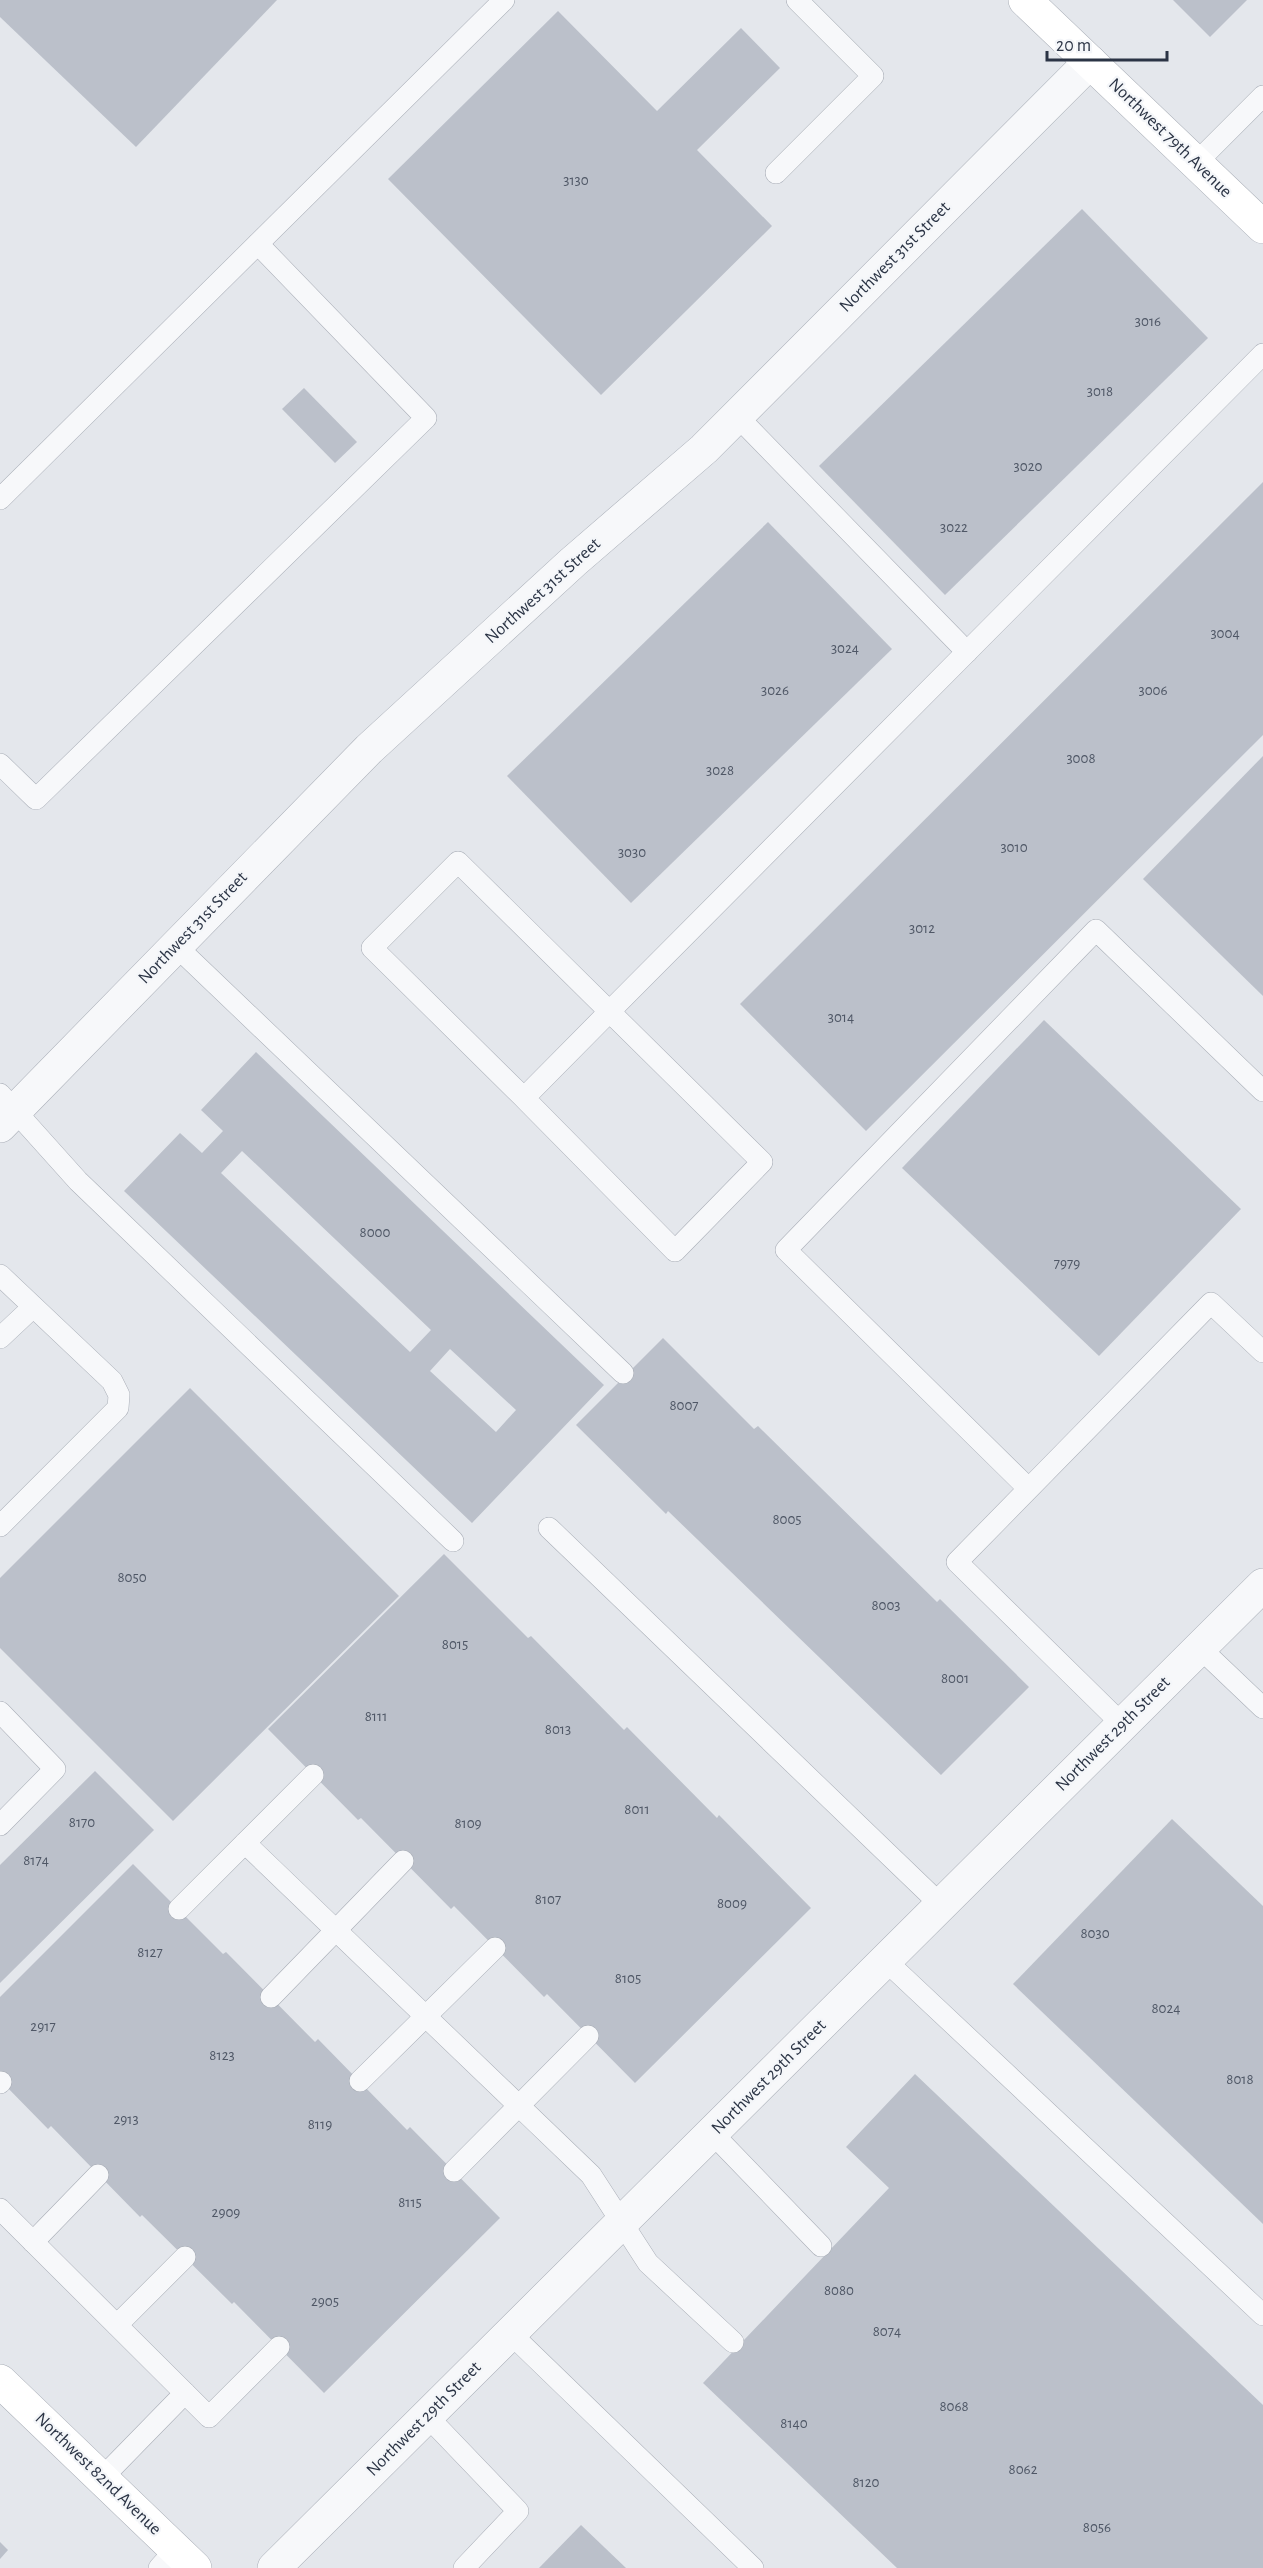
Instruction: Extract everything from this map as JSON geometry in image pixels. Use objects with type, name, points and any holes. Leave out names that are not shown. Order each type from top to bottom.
[{"type":"main road","name":"Northwest 79th Avenue","points":[[1039,4],[1090,62],[1262,225]]},
{"type":"main road","name":"Northwest 82nd Avenue","points":[[0,2380],[102,2478],[177,2562]]},
{"type":"street","name":"Northwest 31st Street","points":[[5,1110],[176,946],[369,748],[573,562],[704,449],[1090,62]]},
{"type":"street","name":"Northwest 29th Street","points":[[274,2568],[623,2224],[1263,1585]]},
{"type":"lane","points":[[0,499],[504,0]]},
{"type":"lane","points":[[776,173],[873,76],[797,0]]},
{"type":"lane","points":[[1196,163],[1263,96]]},
{"type":"lane","points":[[0,764],[36,799],[426,418],[258,244]]},
{"type":"lane","points":[[524,1098],[1263,354]]},
{"type":"lane","points":[[736,415],[967,652]]},
{"type":"lane","points":[[458,862],[609,1012],[762,1162],[675,1251],[372,948],[458,862]]},
{"type":"lane","points":[[1028,1488],[786,1250],[1096,930],[1263,1091]]},
{"type":"lane","points":[[176,946],[623,1373]]},
{"type":"lane","points":[[5,1110],[453,1541]]},
{"type":"lane","points":[[0,1275],[112,1381],[119,1395],[118,1408],[0,1526]]},
{"type":"lane","points":[[1123,1725],[957,1562],[1211,1303],[1263,1352]]},
{"type":"lane","points":[[0,1338],[33,1307]]},
{"type":"lane","points":[[549,1528],[942,1906]]},
{"type":"lane","points":[[1200,1648],[1263,1708]]},
{"type":"lane","points":[[0,1712],[55,1769],[0,1825]]},
{"type":"lane","points":[[179,1909],[313,1775]]},
{"type":"lane","points":[[245,1843],[591,2175],[648,2263],[733,2342]]},
{"type":"lane","points":[[272,1997],[403,1861]]},
{"type":"lane","points":[[360,2081],[495,1948]]},
{"type":"lane","points":[[886,1961],[1263,2315]]},
{"type":"lane","points":[[454,2171],[588,2036]]},
{"type":"lane","points":[[712,2133],[821,2246]]},
{"type":"lane","points":[[33,2242],[98,2175]]},
{"type":"lane","points":[[0,2209],[209,2417],[279,2347]]},
{"type":"lane","points":[[117,2325],[185,2257]]},
{"type":"lane","points":[[510,2333],[753,2568]]},
{"type":"lane","points":[[102,2478],[185,2393]]},
{"type":"lane","points":[[427,2416],[518,2511],[464,2568]]},
{"type":"building","points":[[0,0],[277,0],[136,147],[0,17]]},
{"type":"building","points":[[1173,0],[1247,0],[1210,37]]},
{"type":"building","points":[[558,11],[657,111],[741,28],[780,68],[697,150],[772,226],[601,395],[388,179]]},
{"type":"building","points":[[1082,209],[1208,338],[945,595],[819,466]]},
{"type":"building","points":[[304,388],[357,442],[335,463],[282,409]]},
{"type":"building","points":[[1263,482],[1263,735],[866,1131],[740,1004]]},
{"type":"building","points":[[768,522],[892,649],[631,903],[507,776]]},
{"type":"building","points":[[1263,756],[1263,996],[1143,879]]},
{"type":"building","points":[[1044,1020],[1241,1209],[1099,1356],[902,1168]]},
{"type":"building","points":[[256,1052],[604,1385],[472,1523],[124,1191],[180,1133],[202,1153],[223,1131],[201,1110]],"holes":[[[242,1151],[431,1330],[410,1352],[221,1173]],[[450,1349],[516,1410],[496,1432],[430,1371]]]},
{"type":"building","points":[[663,1338],[754,1429],[758,1426],[937,1602],[940,1599],[1029,1687],[941,1775],[668,1511],[666,1514],[576,1425]]},
{"type":"building","points":[[190,1388],[399,1596],[173,1821],[0,1648],[0,1578]]},
{"type":"building","points":[[444,1554],[528,1638],[531,1636],[624,1730],[627,1727],[717,1818],[719,1815],[811,1908],[635,2083],[547,1994],[544,1997],[454,1906],[451,1909],[361,1818],[358,1820],[268,1729]]},
{"type":"building","points":[[95,1771],[154,1830],[0,1983],[0,1865]]},
{"type":"building","points":[[1172,1819],[1263,1906],[1263,2224],[1013,1984]]},
{"type":"building","points":[[133,1864],[223,1954],[226,1952],[315,2042],[318,2039],[407,2130],[410,2127],[500,2218],[324,2393],[234,2302],[232,2304],[142,2215],[140,2217],[51,2126],[48,2129],[0,2080],[0,1997]]},
{"type":"building","points":[[915,2074],[1263,2405],[1263,2568],[897,2568],[703,2383],[889,2188],[846,2147]]},
{"type":"building","points":[[581,2525],[626,2568],[539,2568]]},
{"type":"building","points":[[0,2542],[8,2550],[0,2559]]}]
